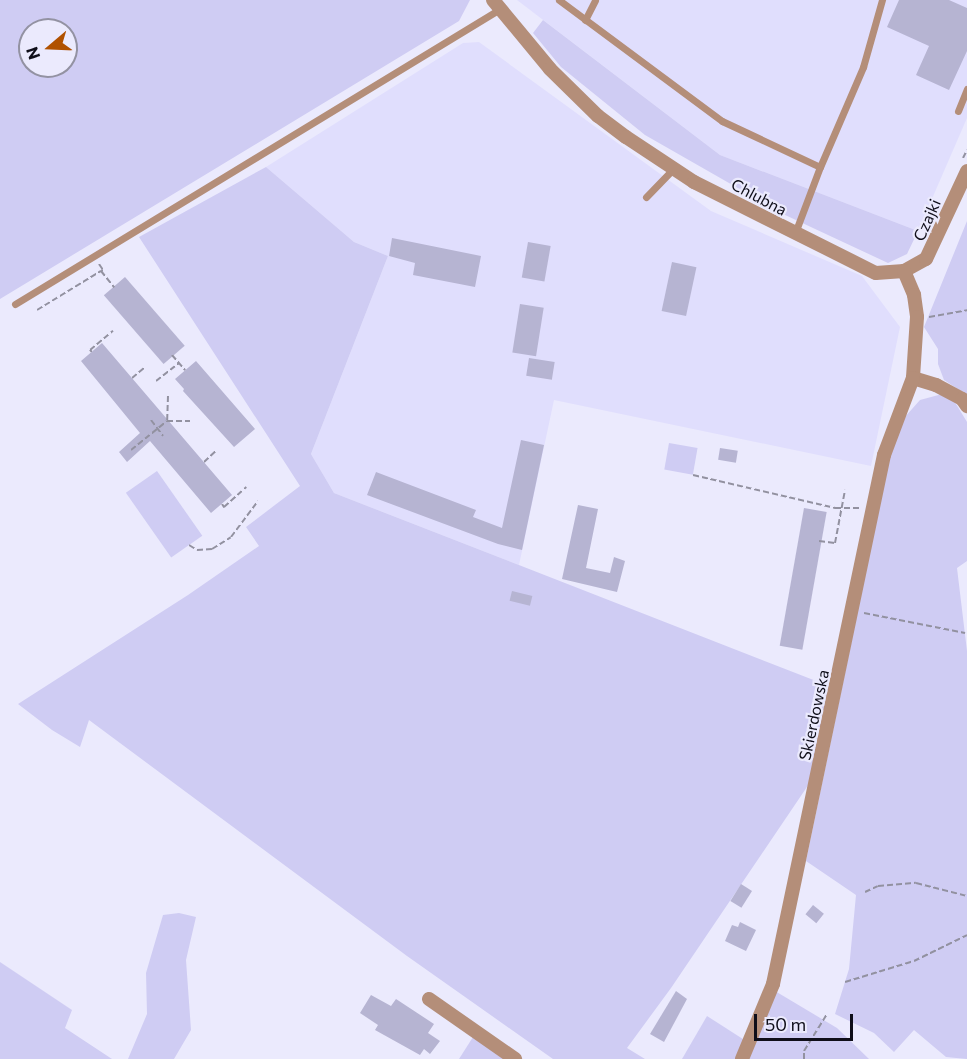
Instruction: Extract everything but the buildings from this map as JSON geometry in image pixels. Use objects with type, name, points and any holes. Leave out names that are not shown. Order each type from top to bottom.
[{"type":"street","name":"Chlubna","points":[[496,4],[576,96],[626,137],[673,169],[795,234],[876,273],[904,271]]},
{"type":"street","name":"Czajki","points":[[904,271],[917,265],[931,253],[967,171]]},
{"type":"street","points":[[904,271],[914,295],[917,317],[913,378],[962,399],[967,406]]},
{"type":"street","name":"Skierdowska","points":[[742,1059],[773,984],[884,455],[913,378]]},
{"type":"street","points":[[429,999],[515,1059]]},
{"type":"lane","points":[[559,0],[722,121],[820,167]]},
{"type":"lane","points":[[585,20],[595,0]]},
{"type":"lane","points":[[795,234],[820,167],[863,67],[882,0]]},
{"type":"lane","points":[[15,304],[94,257],[496,4]]},
{"type":"lane","points":[[958,111],[967,89]]},
{"type":"lane","points":[[646,197],[673,169]]},
{"type":"path","points":[[94,257],[103,270],[101,272],[114,287]]},
{"type":"path","points":[[37,309],[101,272]]},
{"type":"path","points":[[922,318],[967,310]]},
{"type":"path","points":[[92,352],[90,350],[113,331]]},
{"type":"path","points":[[172,355],[185,370]]},
{"type":"path","points":[[156,381],[179,363]]},
{"type":"path","points":[[132,378],[144,368]]},
{"type":"path","points":[[167,421],[168,396]]},
{"type":"path","points":[[151,420],[163,436]]},
{"type":"path","points":[[131,450],[167,421],[190,421]]},
{"type":"path","points":[[204,462],[216,451]]},
{"type":"path","points":[[693,475],[835,508],[874,510]]},
{"type":"path","points":[[222,504],[224,507],[246,487]]},
{"type":"path","points":[[819,541],[835,543],[844,490]]},
{"type":"path","points":[[189,545],[197,550],[212,549],[231,537],[258,501]]},
{"type":"path","points":[[853,611],[965,633]]},
{"type":"path","points":[[865,892],[878,886],[916,883],[967,896]]},
{"type":"path","points":[[845,982],[914,961],[967,935]]},
{"type":"path","points":[[804,1059],[804,1051],[827,1014]]},
{"type":"shaded area","points":[[0,0],[470,0],[459,21],[0,299]]},
{"type":"shaded area","points":[[517,0],[967,0],[967,118],[918,231],[720,155]]},
{"type":"shaded area","points":[[543,20],[720,155],[918,231],[907,254],[888,263],[783,214],[645,135],[561,67],[533,33]]},
{"type":"shaded area","points":[[479,42],[711,211],[862,276],[900,327],[871,466],[554,400],[519,565],[334,493],[311,454],[388,256],[354,242],[266,167],[463,43]]},
{"type":"shaded area","points":[[266,167],[354,242],[388,256],[311,454],[334,493],[829,686],[811,781],[671,988],[627,1048],[645,1059],[553,1059],[407,956],[89,720],[80,747],[52,730],[18,704],[188,595],[259,546],[246,527],[300,486],[139,237]]},
{"type":"shaded area","points":[[967,221],[967,395],[944,380],[938,364],[938,349],[924,327]]},
{"type":"shaded area","points":[[946,393],[953,399],[967,422],[967,561],[957,568],[967,651],[967,1059],[946,1057],[914,1030],[894,1052],[874,1033],[835,1014],[849,969],[856,895],[806,861],[894,436],[904,418],[920,400]]},
{"type":"shaded area","points":[[669,443],[698,448],[693,475],[664,470]]},
{"type":"shaded area","points":[[157,471],[202,536],[171,558],[126,493]]},
{"type":"shaded area","points":[[179,913],[196,917],[186,960],[191,1030],[174,1059],[128,1059],[147,1014],[146,973],[163,915]]},
{"type":"shaded area","points":[[0,962],[72,1010],[65,1028],[112,1059],[0,1059]]},
{"type":"shaded area","points":[[775,991],[837,1028],[869,1059],[748,1059]]},
{"type":"shaded area","points":[[707,1016],[746,1041],[738,1059],[682,1059]]},
{"type":"shaded area","points":[[473,1037],[505,1059],[459,1059]]}]
